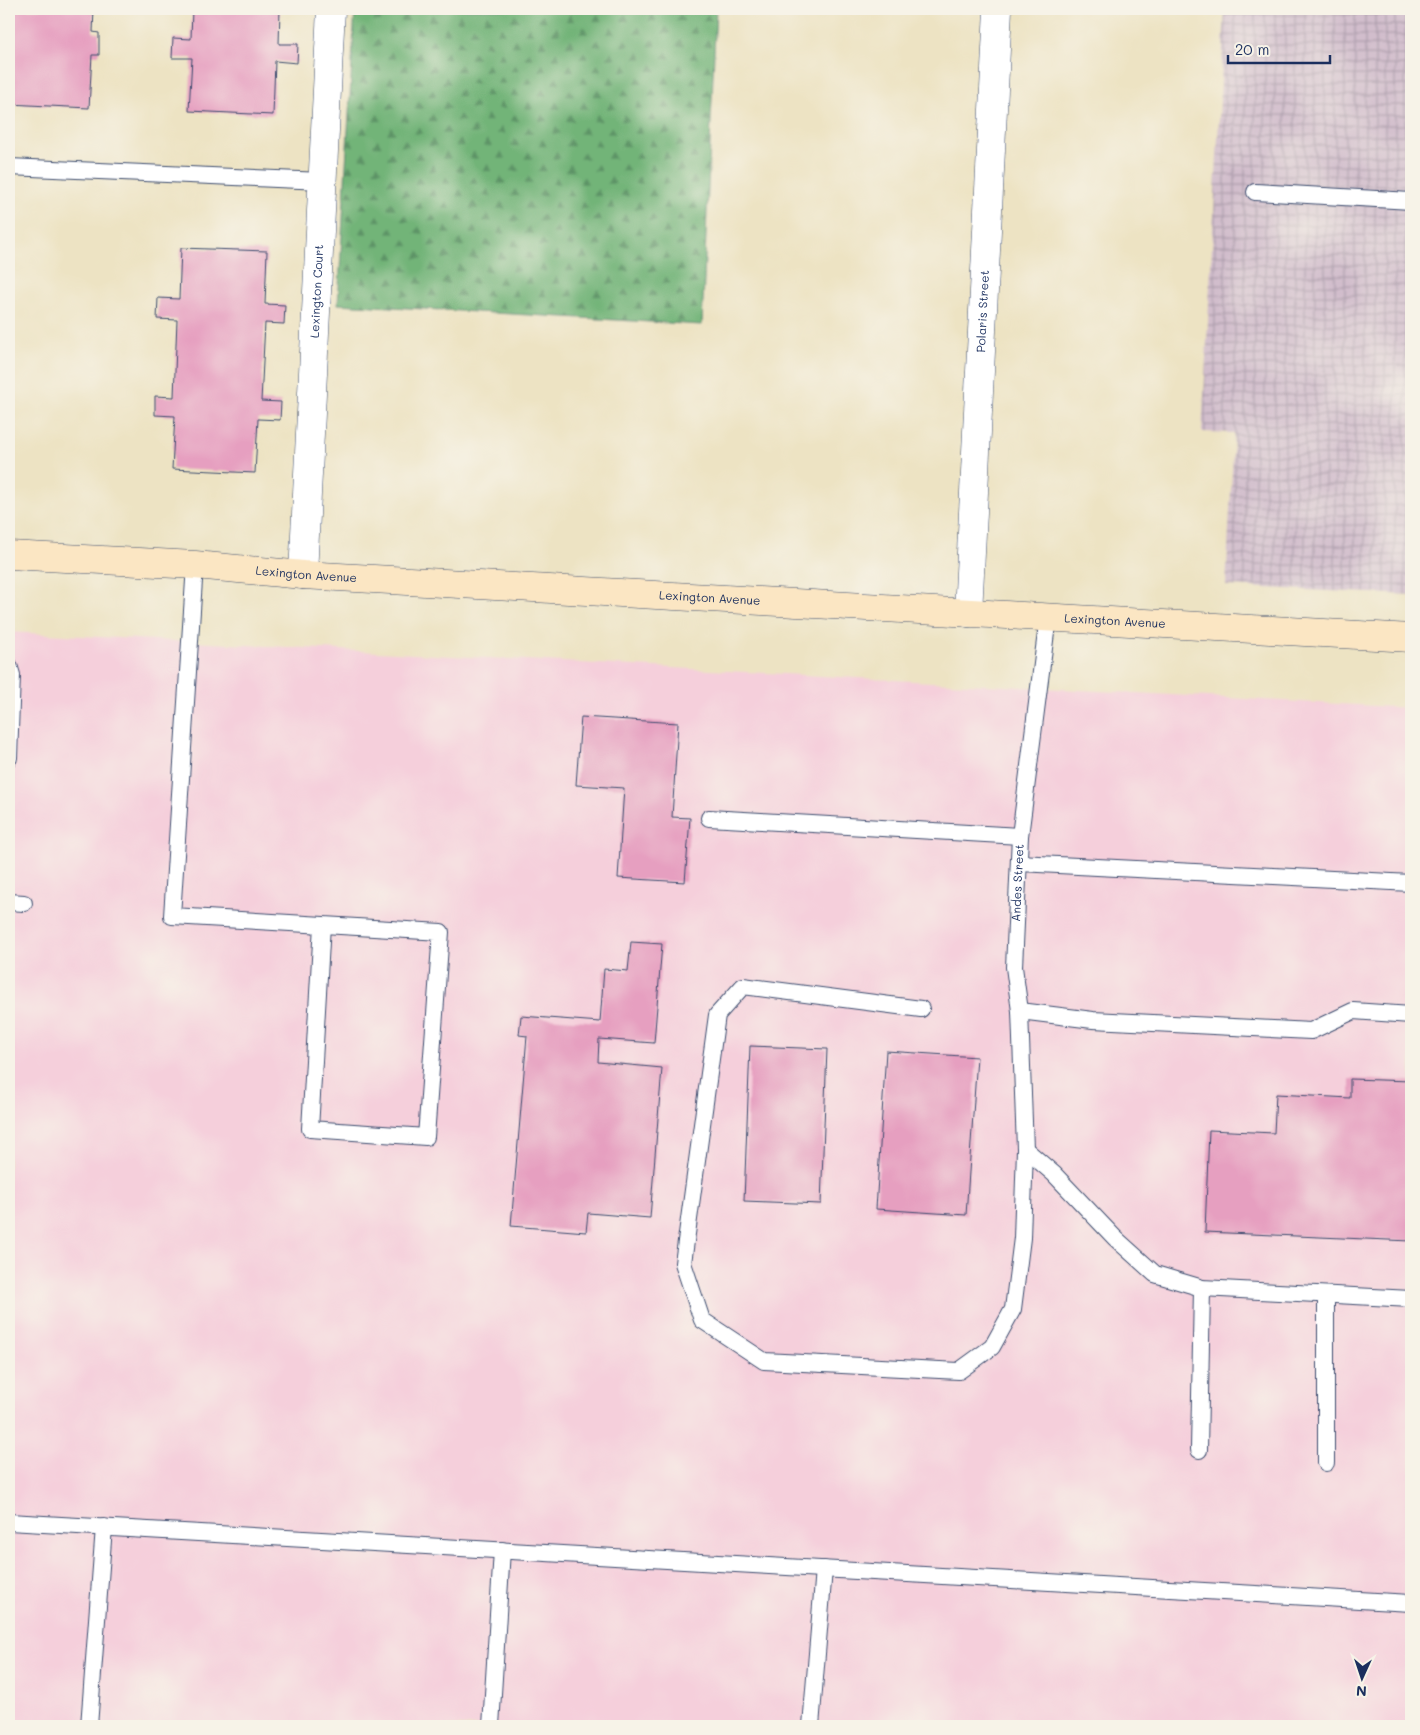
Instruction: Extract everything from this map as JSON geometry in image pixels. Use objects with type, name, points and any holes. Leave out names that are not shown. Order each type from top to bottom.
[{"type":"main road","name":"Lexington Avenue","points":[[9,555],[194,565],[303,575],[1411,638]]},
{"type":"street","name":"Lexington Court","points":[[303,575],[331,9]]},
{"type":"street","name":"Polaris Street","points":[[968,613],[998,9]]},
{"type":"lane","points":[[9,167],[322,181]]},
{"type":"lane","points":[[1255,192],[1411,201]]},
{"type":"lane","points":[[194,565],[172,916],[441,932],[426,1137],[310,1129],[322,925]]},
{"type":"lane","name":"Andes Street","points":[[920,1009],[744,986],[717,1015],[683,1263],[702,1320],[764,1361],[959,1371],[992,1347],[1013,1309],[1022,1238],[1025,1149],[1020,1011],[1014,967],[1018,863],[1048,617]]},
{"type":"lane","points":[[9,665],[12,675],[9,758]]},
{"type":"lane","points":[[709,818],[1020,836]]},
{"type":"lane","points":[[1018,863],[1411,883]]},
{"type":"lane","points":[[1020,1011],[1093,1020],[1310,1031],[1353,1012],[1411,1014]]},
{"type":"lane","points":[[1025,1149],[1054,1174],[1115,1238],[1155,1274],[1202,1288],[1411,1299]]},
{"type":"lane","points":[[1199,1450],[1202,1288]]},
{"type":"lane","points":[[1326,1295],[1326,1463]]},
{"type":"lane","points":[[9,1522],[1411,1603]]},
{"type":"lane","points":[[89,1726],[104,1527]]},
{"type":"lane","points":[[491,1726],[502,1550]]},
{"type":"lane","points":[[811,1726],[824,1569]]},
{"type":"shaded area","points":[[1225,9],[1411,9],[1411,595],[1226,586],[1234,433],[1202,432]]},
{"type":"shaded area","points":[[9,632],[1411,708],[1411,1726],[9,1726]]},
{"type":"green space","points":[[355,9],[716,9],[702,325],[338,304]]},
{"type":"building","points":[[9,9],[94,9],[93,32],[99,33],[99,55],[92,55],[89,108],[9,104]]},
{"type":"building","points":[[192,9],[280,9],[279,44],[298,44],[297,63],[275,61],[273,115],[189,111],[192,58],[172,58],[173,38],[191,39]]},
{"type":"building","points":[[181,248],[267,251],[265,304],[285,305],[284,324],[265,323],[261,401],[281,402],[280,420],[258,419],[255,473],[172,469],[175,416],[155,415],[155,396],[174,397],[177,320],[157,319],[158,298],[179,299]]},
{"type":"building","points":[[581,717],[678,723],[672,817],[690,818],[685,882],[618,878],[624,788],[576,785]]},
{"type":"building","points":[[631,942],[662,944],[654,1043],[599,1039],[598,1062],[662,1068],[650,1218],[588,1213],[586,1232],[511,1226],[527,1036],[519,1035],[521,1016],[600,1022],[604,969],[628,971]]},
{"type":"building","points":[[750,1046],[827,1049],[821,1204],[744,1201]]},
{"type":"building","points":[[886,1051],[977,1057],[966,1215],[876,1209]]},
{"type":"building","points":[[1350,1079],[1411,1081],[1411,1241],[1205,1232],[1209,1130],[1274,1133],[1276,1094],[1350,1098]]}]
